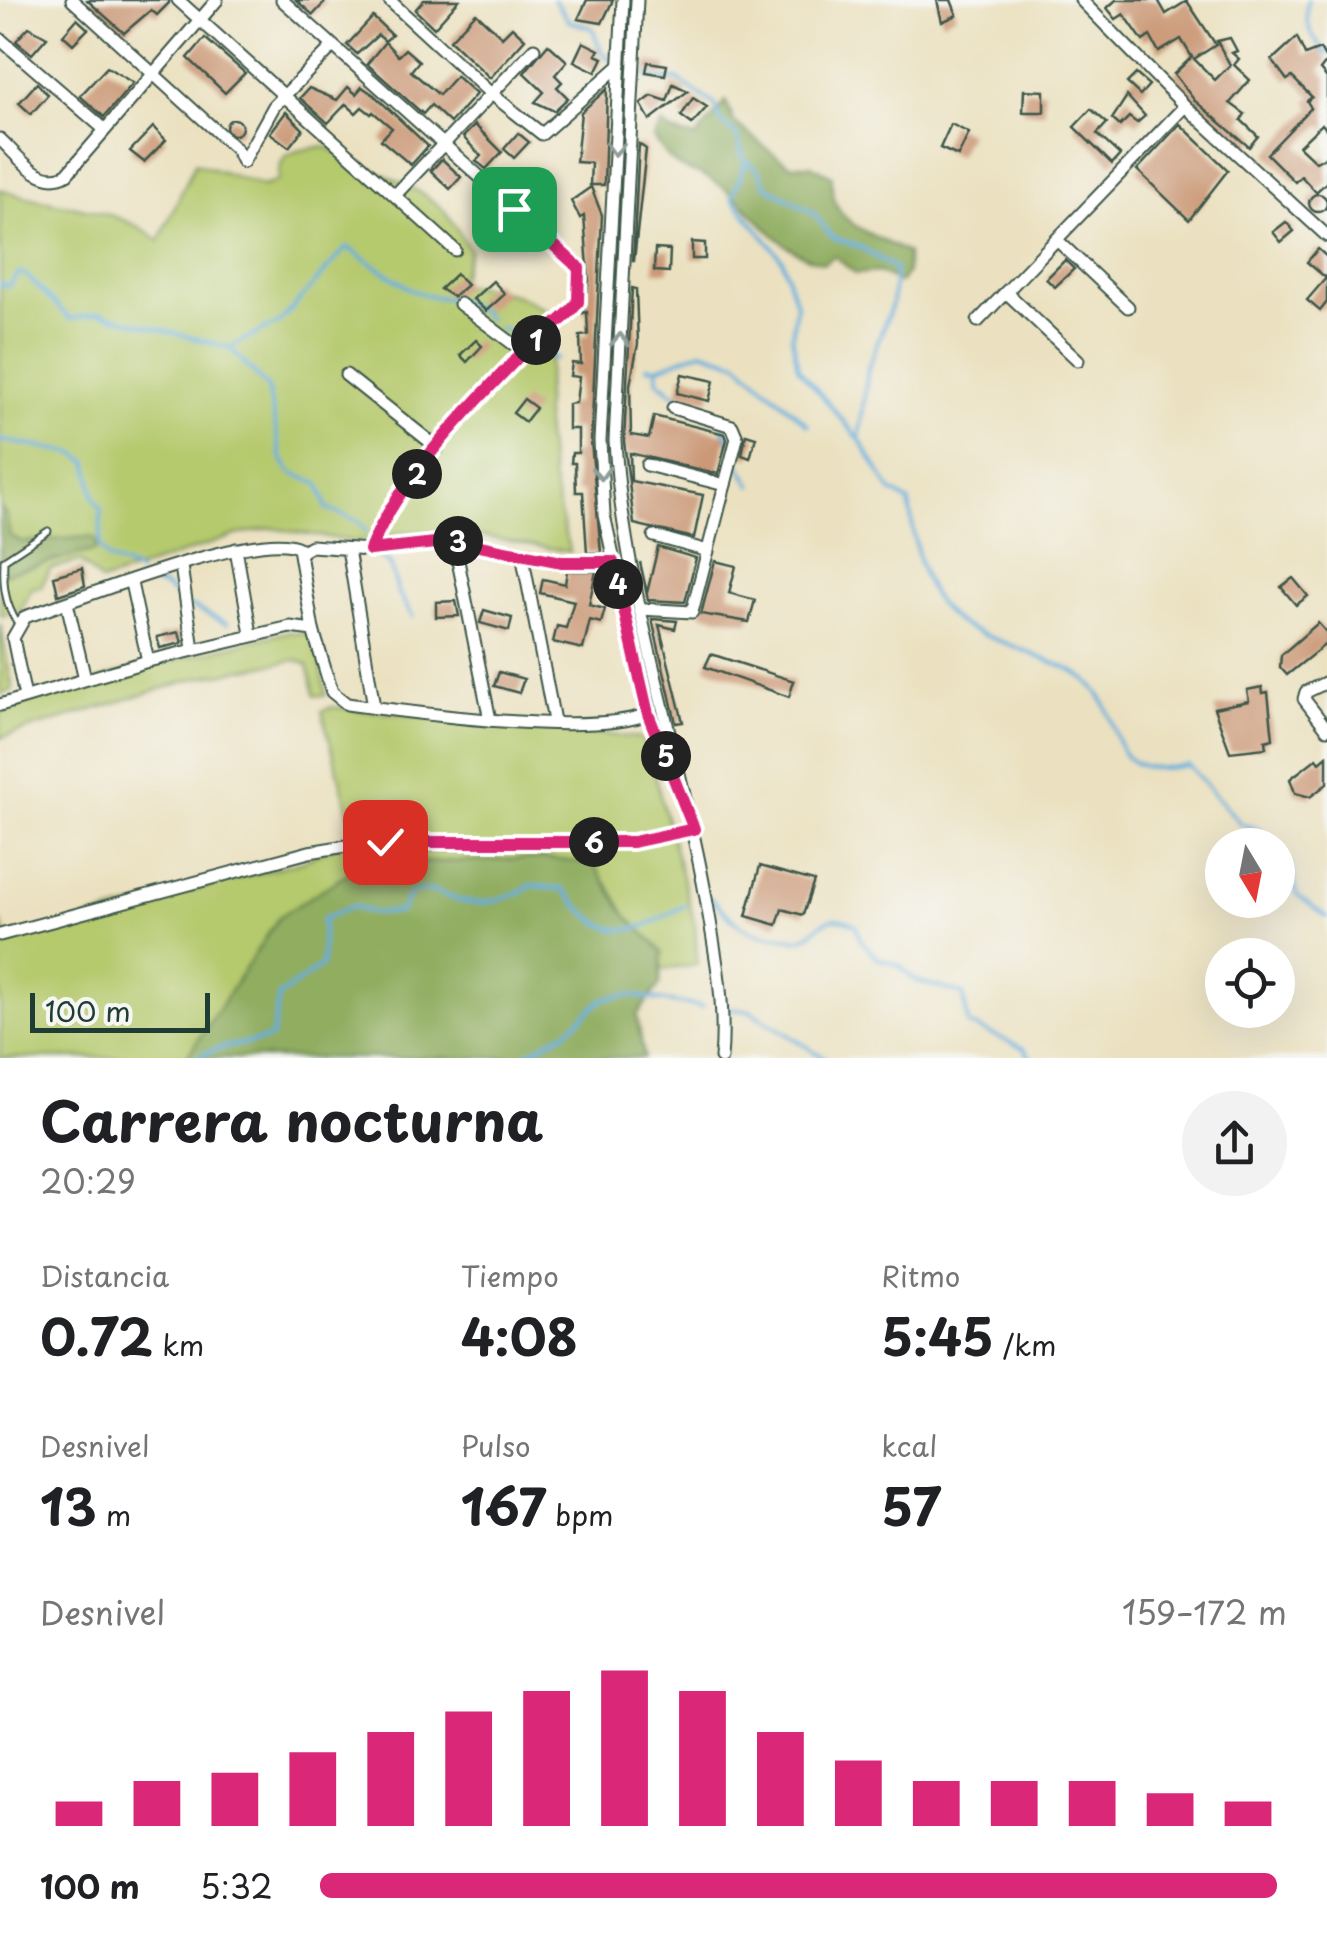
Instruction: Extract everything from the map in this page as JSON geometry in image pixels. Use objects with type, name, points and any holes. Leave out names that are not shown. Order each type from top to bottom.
[{"type":"street","points":[[72,0],[236,149],[243,162],[274,106],[332,47]]},
{"type":"street","points":[[178,0],[397,193],[455,250]]},
{"type":"street","points":[[0,139],[45,179],[55,180],[67,174],[198,18],[218,0]]},
{"type":"street","points":[[282,0],[445,141],[579,268],[576,307],[524,352],[438,448],[383,517],[370,550]]},
{"type":"street","points":[[390,0],[542,134],[620,65]]},
{"type":"street","points":[[623,0],[600,441],[604,515],[648,714],[690,814]]},
{"type":"street","points":[[637,0],[615,441],[619,513],[694,829],[721,1000],[721,1058]]},
{"type":"street","points":[[1081,0],[1185,106],[1324,228]]},
{"type":"street","points":[[0,39],[103,128]]},
{"type":"street","points":[[397,193],[534,50]]},
{"type":"street","points":[[978,321],[1185,106]]},
{"type":"street","points":[[1057,240],[1128,307]]},
{"type":"street","points":[[1006,292],[1078,360]]},
{"type":"street","points":[[460,304],[524,352]]},
{"type":"street","points":[[346,375],[438,448]]},
{"type":"street","points":[[640,609],[692,612],[736,428],[672,408]]},
{"type":"street","points":[[648,465],[725,485]]},
{"type":"street","points":[[654,536],[708,551]]},
{"type":"street","points":[[25,696],[14,638],[18,624],[67,602],[236,548],[282,541],[302,551]]},
{"type":"street","points":[[302,551],[312,546],[370,550],[454,541],[562,562],[613,562]]},
{"type":"street","points":[[454,541],[490,720]]},
{"type":"street","points":[[236,548],[251,634]]},
{"type":"street","points":[[348,549],[374,708]]},
{"type":"street","points":[[302,551],[313,630],[332,692],[347,704],[490,720],[625,723],[648,714]]},
{"type":"street","points":[[522,554],[554,721]]},
{"type":"street","points":[[180,566],[193,649]]},
{"type":"street","points":[[131,583],[148,661]]},
{"type":"street","points":[[67,602],[85,679]]},
{"type":"street","points":[[0,705],[251,634],[290,628],[313,630]]},
{"type":"street","points":[[1327,682],[1306,692],[1304,699],[1327,729]]},
{"type":"street","points":[[0,935],[308,852],[352,845],[633,842],[694,829]]},
{"type":"lane","points":[[18,624],[8,610],[3,588],[4,560],[48,531]]},
{"type":"green space","points":[[726,101],[734,122],[771,152],[791,165],[811,165],[832,176],[837,206],[854,225],[907,253],[907,273],[900,283],[878,272],[856,274],[834,256],[824,263],[792,250],[720,185],[678,166],[654,138],[662,124],[672,132],[696,138]]},
{"type":"green space","points":[[327,147],[411,188],[443,209],[470,250],[458,285],[507,292],[551,314],[546,431],[553,484],[570,552],[465,533],[408,532],[357,542],[271,528],[236,535],[101,582],[80,561],[50,569],[41,587],[32,588],[21,610],[0,616],[0,189],[104,213],[159,241],[195,163],[264,186],[279,180],[286,156]]},
{"type":"green space","points":[[0,507],[6,514],[10,536],[22,542],[88,537],[96,539],[96,550],[0,575]]},
{"type":"green space","points":[[0,623],[13,690],[0,695]]},
{"type":"green space","points":[[287,632],[309,634],[320,660],[326,695],[315,696],[308,665],[296,660],[197,678],[0,738],[0,711],[124,672]]},
{"type":"green space","points":[[332,707],[640,738],[647,746],[695,925],[697,965],[661,970],[662,952],[626,915],[608,884],[544,858],[361,865],[188,1058],[0,1058],[0,920],[8,940],[303,861],[355,837],[322,711]]},
{"type":"green space","points":[[544,858],[594,864],[626,915],[662,952],[660,984],[637,1015],[644,1058],[186,1058],[279,917],[361,865]]},
{"type":"building","points":[[87,0],[169,3],[157,15],[151,10],[124,33]]},
{"type":"building","points":[[296,0],[327,0],[313,15]]},
{"type":"building","points":[[424,0],[459,0],[434,28],[415,10]]},
{"type":"building","points":[[587,0],[613,0],[602,23],[578,19]]},
{"type":"building","points":[[937,0],[951,0],[957,15],[942,22]]},
{"type":"building","points":[[1116,0],[1158,0],[1166,14],[1187,1],[1216,45],[1194,59],[1215,80],[1230,65],[1217,41],[1230,38],[1237,51],[1232,53],[1239,59],[1234,65],[1250,80],[1230,103],[1245,114],[1241,120],[1258,136],[1249,147],[1195,101],[1174,74],[1192,57],[1181,39],[1159,52],[1150,36],[1143,41],[1124,14],[1116,19],[1107,8]]},
{"type":"building","points":[[476,13],[502,37],[512,27],[525,39],[490,78],[450,40]]},
{"type":"building","points":[[373,17],[392,35],[385,41],[378,35],[357,54],[347,45]]},
{"type":"building","points":[[77,19],[88,29],[73,44],[63,35]]},
{"type":"building","points":[[29,27],[47,37],[32,54],[16,41]]},
{"type":"building","points":[[1297,37],[1305,55],[1320,49],[1327,61],[1320,70],[1327,78],[1327,130],[1322,124],[1299,146],[1316,162],[1327,156],[1327,182],[1316,192],[1301,176],[1295,182],[1267,154],[1311,108],[1307,101],[1312,97],[1292,77],[1287,80],[1272,60]]},
{"type":"building","points":[[205,38],[245,73],[225,93],[188,58]]},
{"type":"building","points":[[385,42],[398,56],[405,49],[419,61],[411,71],[439,95],[456,76],[476,94],[450,123],[431,105],[423,114],[367,64]]},
{"type":"building","points":[[583,42],[599,50],[596,55],[603,58],[596,72],[574,61]]},
{"type":"building","points":[[548,44],[567,61],[555,75],[562,82],[557,87],[568,98],[554,111],[535,102],[544,92],[524,73]]},
{"type":"building","points":[[648,62],[667,65],[665,75],[646,72]]},
{"type":"building","points":[[107,67],[133,83],[104,117],[80,96]]},
{"type":"building","points":[[1136,74],[1149,85],[1140,95],[1127,83]]},
{"type":"building","points":[[37,83],[48,95],[31,114],[19,103]]},
{"type":"building","points":[[673,84],[688,91],[650,120],[641,104],[652,96],[667,101]]},
{"type":"building","points":[[348,87],[356,94],[362,87],[374,95],[428,146],[411,165],[381,140],[392,128],[373,112],[362,107],[356,113],[346,104],[328,123],[300,98],[309,88],[337,100]]},
{"type":"building","points":[[607,89],[604,185],[590,185],[591,163],[576,162],[581,112]]},
{"type":"building","points":[[1024,90],[1044,91],[1044,112],[1023,112]]},
{"type":"building","points":[[1127,96],[1145,116],[1137,123],[1129,117],[1120,126],[1112,119]]},
{"type":"building","points":[[693,98],[707,107],[692,124],[681,116]]},
{"type":"building","points":[[1091,109],[1107,123],[1097,134],[1120,155],[1112,164],[1074,127]]},
{"type":"building","points":[[286,112],[303,129],[289,147],[270,133]]},
{"type":"building","points":[[234,119],[242,127],[234,135],[226,127]]},
{"type":"building","points":[[951,124],[969,133],[958,156],[940,148]]},
{"type":"building","points":[[1180,124],[1228,170],[1189,220],[1137,170]]},
{"type":"building","points":[[475,125],[502,152],[486,169],[476,161],[481,156],[463,137]]},
{"type":"building","points":[[153,127],[166,140],[144,162],[130,151]]},
{"type":"building","points":[[518,133],[529,142],[514,158],[504,149]]},
{"type":"building","points":[[639,144],[646,149],[633,261]]},
{"type":"building","points":[[442,159],[461,177],[450,189],[431,171]]},
{"type":"building","points":[[519,171],[528,179],[513,194],[504,186]]},
{"type":"building","points":[[591,187],[602,215],[591,441],[601,553],[587,553],[583,492],[576,492],[575,463],[571,463],[572,453],[578,453],[578,429],[568,429],[568,404],[576,403],[579,377],[570,376],[572,363],[581,364],[580,336],[588,335],[587,312],[583,313],[589,281],[584,216],[580,218],[571,201]]},
{"type":"building","points":[[1318,194],[1325,196],[1325,210],[1318,212],[1311,210],[1309,203],[1311,196]]},
{"type":"building","points":[[1286,222],[1294,231],[1281,242],[1273,232]]},
{"type":"building","points":[[692,242],[705,243],[705,259],[692,259]]},
{"type":"building","points":[[655,249],[670,250],[669,272],[654,271]]},
{"type":"building","points":[[1318,249],[1327,257],[1327,302],[1320,311],[1307,300],[1326,278],[1307,262]]},
{"type":"building","points":[[1065,260],[1074,269],[1055,287],[1046,279]]},
{"type":"building","points":[[456,274],[467,285],[453,297],[440,289]]},
{"type":"building","points":[[493,281],[505,294],[486,311],[473,299]]},
{"type":"building","points":[[632,288],[636,289],[638,344],[630,385],[631,435],[649,438],[654,416],[725,434],[727,439],[718,474],[630,453],[631,481],[703,495],[694,538],[634,524],[624,441]]},
{"type":"building","points":[[476,340],[482,346],[467,362],[460,355]]},
{"type":"building","points":[[682,374],[714,381],[709,401],[677,393]]},
{"type":"building","points":[[524,399],[536,408],[525,422],[513,413]]},
{"type":"building","points":[[746,434],[756,437],[750,458],[742,455]]},
{"type":"building","points":[[658,547],[696,558],[685,602],[648,600],[640,562],[647,593]]},
{"type":"building","points":[[715,561],[736,566],[729,593],[755,600],[749,622],[701,614]]},
{"type":"building","points":[[82,568],[85,586],[58,595],[54,576]]},
{"type":"building","points":[[567,571],[596,571],[589,605],[605,609],[601,623],[590,620],[583,649],[553,642],[557,626],[566,628],[574,601],[540,593],[543,579],[565,584]]},
{"type":"building","points":[[1293,578],[1308,596],[1296,605],[1281,587]]},
{"type":"building","points":[[456,601],[459,616],[436,617],[436,602]]},
{"type":"building","points":[[484,610],[512,618],[509,631],[480,623]]},
{"type":"building","points":[[652,619],[677,621],[675,629],[659,625],[683,722],[676,723]]},
{"type":"building","points":[[1318,623],[1327,633],[1327,643],[1287,675],[1280,667],[1281,655]]},
{"type":"building","points":[[179,632],[182,643],[160,648],[157,637]]},
{"type":"building","points":[[711,654],[794,681],[789,697],[705,667]]},
{"type":"building","points":[[499,672],[524,679],[519,693],[494,686]]},
{"type":"building","points":[[1262,687],[1263,693],[1268,692],[1273,739],[1265,741],[1266,748],[1230,752],[1214,708],[1249,701],[1247,690]]},
{"type":"building","points":[[1327,756],[1327,784],[1310,797],[1295,793],[1290,779],[1317,758],[1320,762]]},
{"type":"building","points":[[760,866],[814,881],[803,915],[782,909],[777,925],[746,916]]},
{"type":"waterway","points":[[554,0],[569,21],[592,28],[600,49],[616,62],[649,76],[677,79],[715,105],[720,120],[737,136],[743,158],[759,171],[766,186],[813,213],[832,237],[862,248],[895,269],[892,304],[868,368],[859,439],[891,491],[909,502],[923,574],[940,605],[968,628],[1081,676],[1107,709],[1126,755],[1138,764],[1158,768],[1188,765],[1241,824],[1255,828]]},
{"type":"waterway","points":[[1308,0],[1306,16],[1310,30],[1327,54]]},
{"type":"waterway","points":[[746,161],[732,198],[782,259],[796,304],[792,337],[798,368],[859,439]]},
{"type":"waterway","points":[[231,347],[280,322],[347,247],[412,290],[461,301],[488,319]]},
{"type":"waterway","points":[[0,284],[9,286],[19,273],[25,274],[70,319],[100,313],[230,348],[268,388],[281,457],[291,473],[319,484],[327,509],[358,521],[366,531]]},
{"type":"waterway","points":[[499,328],[520,334],[556,359]]},
{"type":"waterway","points":[[657,368],[702,351],[737,362],[808,425]]},
{"type":"waterway","points":[[647,367],[657,368],[658,381],[692,408]]},
{"type":"waterway","points":[[723,428],[730,441]]},
{"type":"waterway","points":[[0,440],[74,453],[88,462],[94,498],[101,510],[100,548],[108,559],[139,572]]},
{"type":"waterway","points":[[736,460],[752,486]]},
{"type":"waterway","points":[[375,554],[390,564],[398,592],[413,617]]},
{"type":"waterway","points":[[144,580],[165,587],[183,601]]},
{"type":"waterway","points":[[191,606],[227,624]]},
{"type":"waterway","points":[[195,1058],[272,1037],[279,996],[322,965],[323,919],[353,906],[372,913],[400,912],[410,894],[426,891],[471,903],[489,902],[532,885],[564,890],[594,919],[620,930],[648,924],[685,905]]},
{"type":"waterway","points":[[1295,885],[1297,895],[1327,917]]},
{"type":"waterway","points":[[711,898],[740,925],[765,936],[800,939],[835,919],[856,925],[860,939],[877,958],[900,966],[914,980],[963,994],[968,1024],[1023,1048],[1031,1058]]},
{"type":"waterway","points":[[519,1058],[567,1031],[603,999],[627,995],[703,1007]]},
{"type":"waterway","points":[[723,1008],[750,1011],[825,1058]]},
{"type":"route","points":[[385,842],[633,842],[694,829],[648,714],[613,562],[562,562],[454,541],[370,550],[383,517],[438,448],[532,343],[576,307],[579,268],[514,209]]}]
